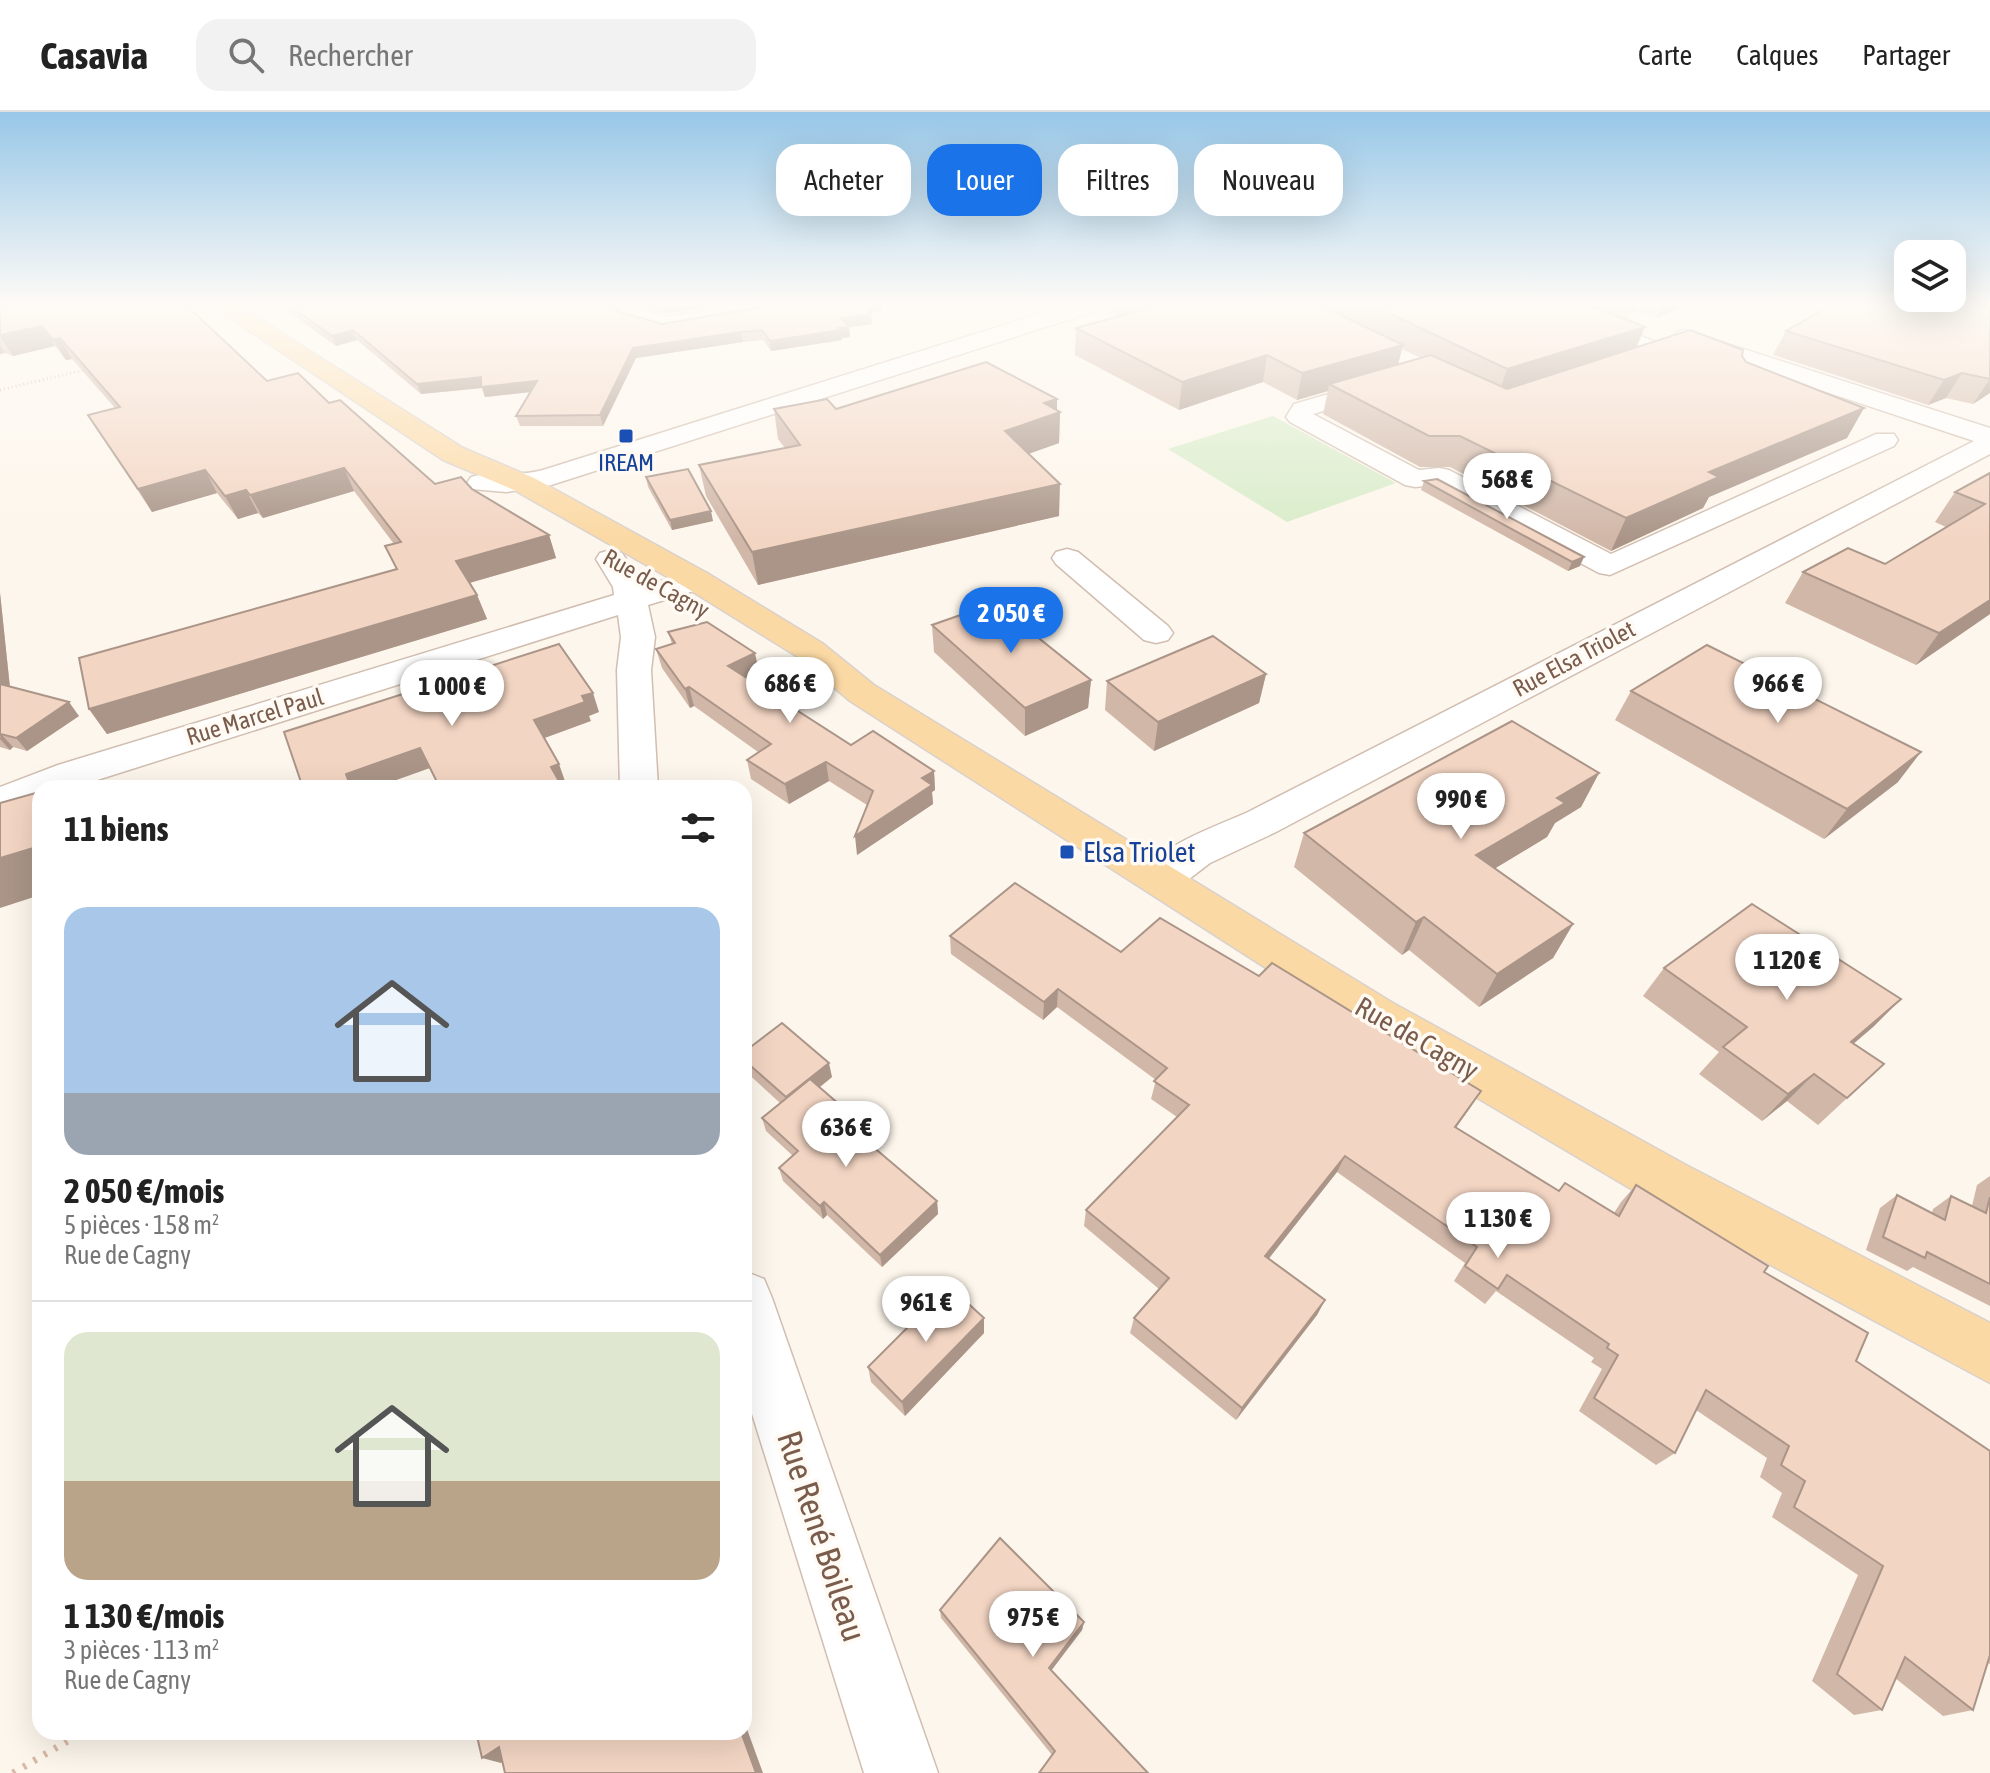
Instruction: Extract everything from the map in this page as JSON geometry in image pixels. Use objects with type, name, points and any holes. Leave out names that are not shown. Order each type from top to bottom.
[{"type":"main road","name":"Rue de Cagny","points":[[343,384],[453,454],[545,487],[682,585]]},
{"type":"main road","name":"Rue de Cagny","points":[[465,458],[471,475],[481,483],[545,487],[611,559],[682,585],[810,650],[862,693],[1377,1016],[1667,1182],[1990,1354]]},
{"type":"street","points":[[465,458],[531,467],[545,487],[855,384]]},
{"type":"street","points":[[1391,384],[1303,409],[1299,417],[1415,479],[1439,476],[1610,566],[1917,453]]},
{"type":"street","points":[[1823,384],[1990,440]]},
{"type":"street","points":[[1856,429],[1917,453]]},
{"type":"street","name":"Rue Elsa Triolet","points":[[1161,878],[1196,853],[1262,822],[1917,453],[1990,440]]},
{"type":"street","points":[[1067,558],[1156,633]]},
{"type":"street","points":[[611,559],[629,587],[638,637],[634,670],[639,780]]},
{"type":"street","name":"Rue Marcel Paul","points":[[56,780],[682,585]]},
{"type":"street","name":"Rue Marcel Paul","points":[[0,784],[71,774]]},
{"type":"street","name":"Rue Marcel Paul","points":[[0,802],[32,789]]},
{"type":"street","name":"Rue René Boileau","points":[[752,1343],[901,1773]]},
{"type":"path","points":[[0,390],[27,384]]},
{"type":"path","points":[[13,1773],[69,1740]]},
{"type":"green space","points":[[1273,416],[1396,483],[1287,522],[1168,449]]},
{"type":"building","points":[[100,384],[309,384],[329,403],[340,400],[435,484],[461,477],[472,489],[549,535],[456,561],[477,595],[89,709],[79,658],[397,569],[385,546],[401,542],[344,468],[250,495],[246,490],[225,496],[205,470],[138,489],[88,415],[120,407]]},
{"type":"building","points":[[481,384],[514,384],[481,387]]},
{"type":"building","points":[[535,384],[616,384],[600,415],[516,416]]},
{"type":"building","points":[[917,384],[1027,384],[1057,399],[1044,403],[1060,412],[1005,431],[1060,484],[752,552],[699,465],[800,445],[774,409],[827,399],[836,409]]},
{"type":"building","points":[[1329,384],[1495,384],[1507,389],[1524,384],[1801,384],[1864,408],[1709,472],[1719,477],[1626,518],[1460,436],[1429,436]]},
{"type":"building","points":[[688,469],[711,511],[670,520],[646,477]]},
{"type":"building","points":[[1990,473],[1990,600],[1939,633],[1803,572],[1848,548],[1885,564],[1985,504],[1955,492]]},
{"type":"building","points":[[1437,479],[1584,557],[1572,562],[1424,481]]},
{"type":"building","points":[[995,603],[1091,680],[1025,708],[932,625]]},
{"type":"building","points":[[707,622],[755,653],[728,666],[851,745],[873,731],[934,771],[922,778],[932,785],[855,836],[873,791],[826,762],[785,784],[747,760],[771,744],[689,687],[685,689],[656,649],[675,643],[668,632]]},
{"type":"building","points":[[1213,636],[1266,674],[1158,722],[1107,681]]},
{"type":"building","points":[[559,644],[593,693],[582,696],[585,702],[534,720],[559,764],[551,767],[558,780],[436,780],[420,748],[346,774],[348,780],[300,780],[284,732]]},
{"type":"building","points":[[1707,645],[1921,752],[1847,809],[1631,691]]},
{"type":"building","points":[[0,684],[69,702],[16,738],[0,735]]},
{"type":"building","points":[[1512,721],[1599,773],[1557,798],[1565,803],[1476,855],[1573,924],[1497,974],[1424,917],[1416,922],[1304,833]]},
{"type":"building","points":[[32,794],[32,848],[0,858],[0,803]]},
{"type":"building","points":[[1015,883],[1121,952],[1160,918],[1259,976],[1272,963],[1481,1091],[1455,1127],[1559,1191],[1565,1183],[1619,1216],[1636,1185],[1768,1266],[1764,1272],[1868,1333],[1856,1361],[1990,1451],[1990,1655],[1973,1710],[1905,1657],[1882,1710],[1837,1674],[1883,1566],[1794,1507],[1805,1481],[1781,1465],[1789,1446],[1706,1390],[1675,1453],[1594,1398],[1618,1355],[1607,1348],[1609,1344],[1507,1275],[1498,1289],[1465,1266],[1477,1247],[1345,1156],[1265,1256],[1325,1300],[1242,1408],[1134,1318],[1169,1278],[1086,1210],[1189,1105],[1154,1081],[1167,1068],[1058,989],[1044,1002],[950,936]]},
{"type":"building","points":[[1752,904],[1901,999],[1851,1042],[1884,1064],[1847,1098],[1814,1074],[1788,1094],[1723,1047],[1747,1027],[1664,968]]},
{"type":"building","points":[[782,1023],[829,1063],[786,1097],[752,1067],[752,1046]]},
{"type":"building","points":[[810,1079],[847,1111],[839,1118],[937,1201],[880,1255],[824,1202],[820,1206],[779,1168],[798,1151],[762,1118]]},
{"type":"building","points":[[1897,1195],[1945,1220],[1951,1196],[1986,1213],[1990,1197],[1990,1284],[1927,1252],[1925,1258],[1883,1237]]},
{"type":"building","points":[[949,1286],[984,1318],[902,1402],[868,1367]]},
{"type":"building","points":[[1000,1538],[1084,1622],[1049,1668],[1148,1773],[1039,1773],[1055,1751],[940,1610]]},
{"type":"building","points":[[478,1740],[744,1740],[756,1773],[505,1773],[499,1747],[482,1758]]},
{"type":"place","name":"IREAM","points":[[626,436]]},
{"type":"place","name":"Elsa Triolet","points":[[1067,852]]}]
